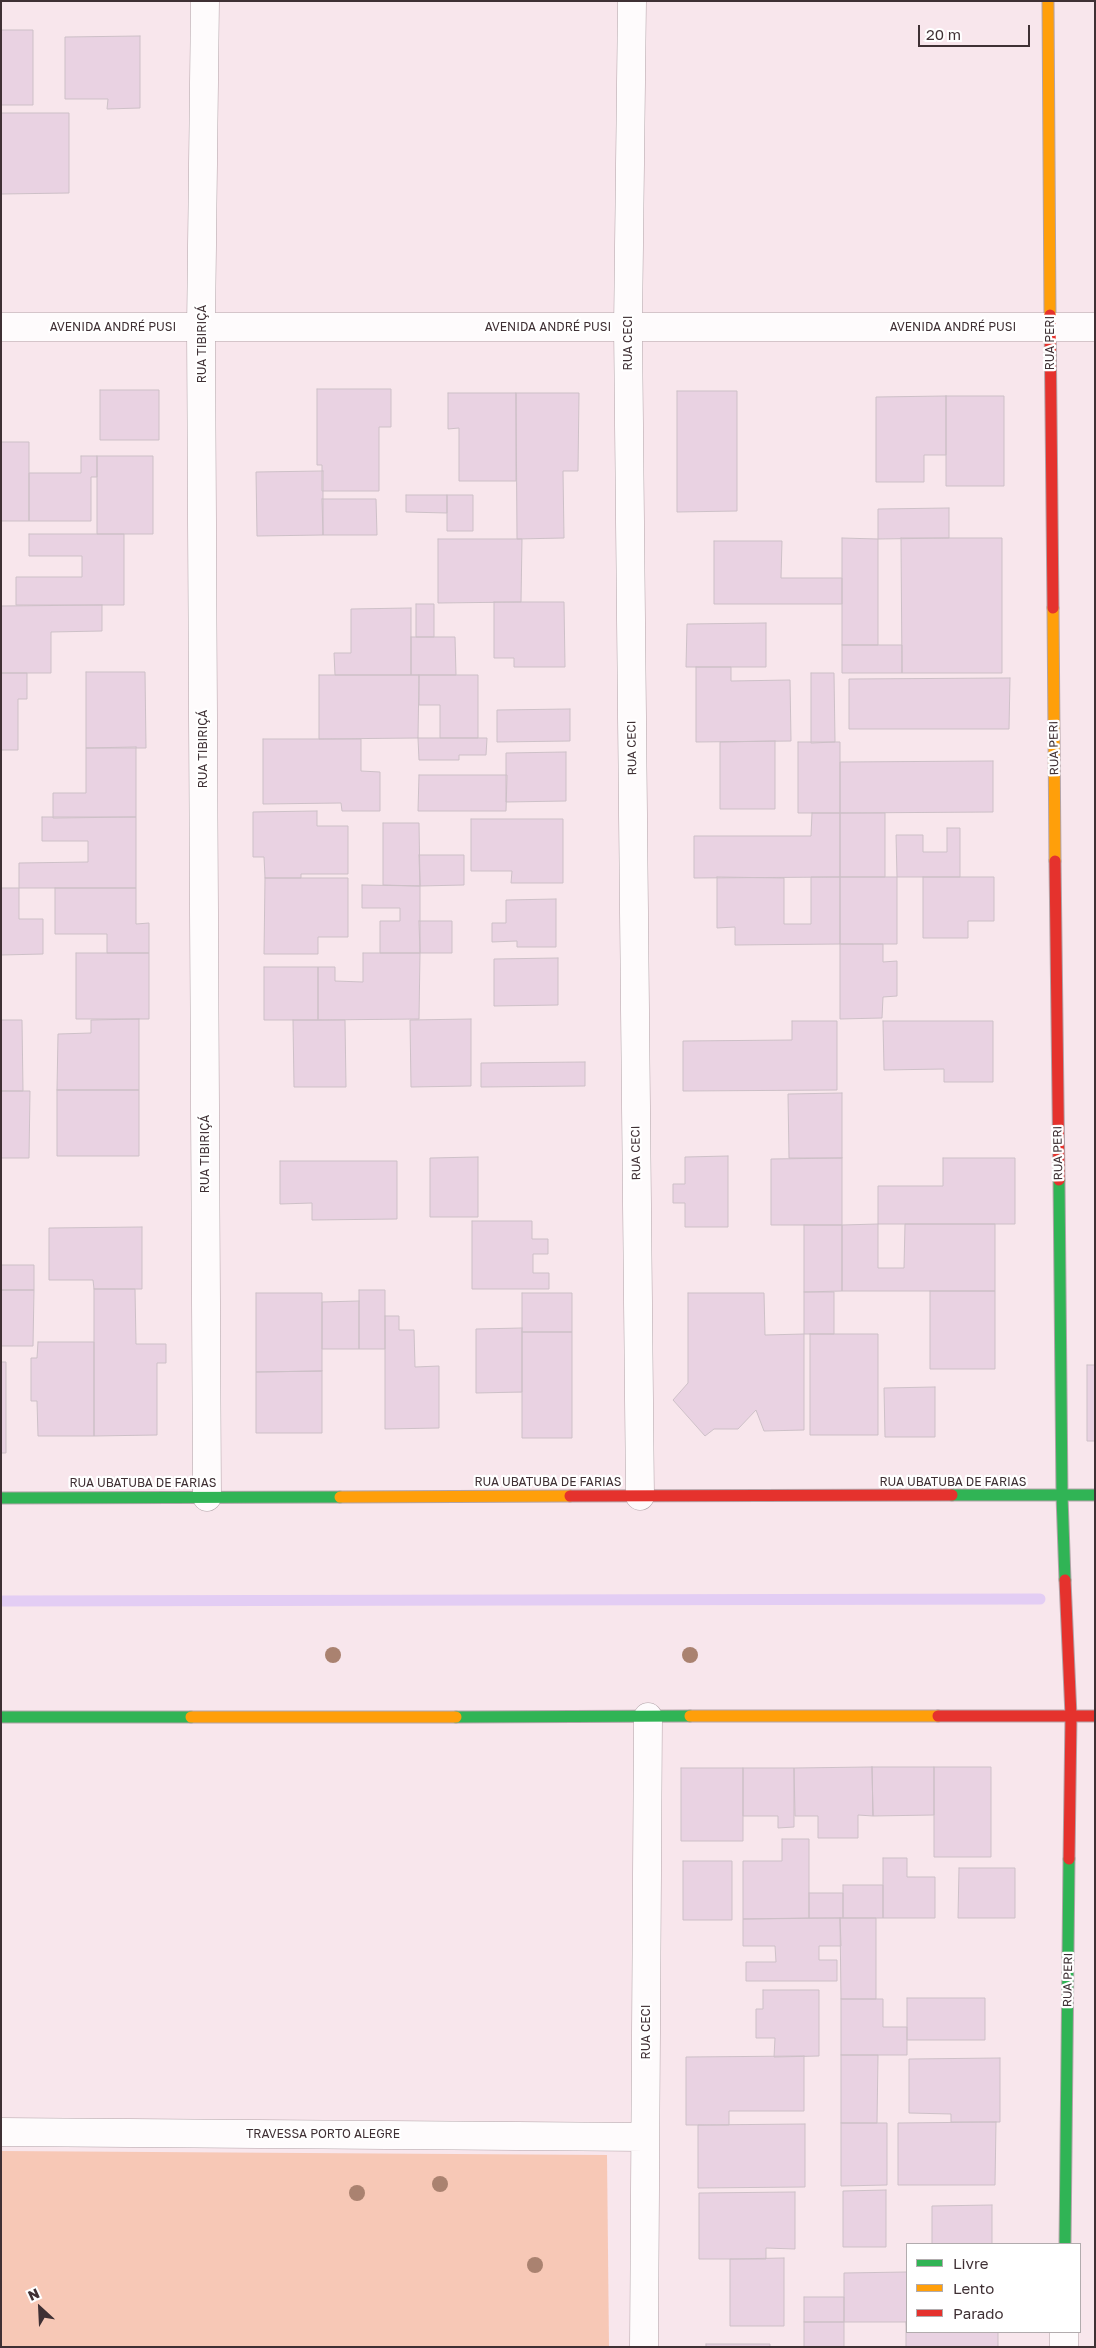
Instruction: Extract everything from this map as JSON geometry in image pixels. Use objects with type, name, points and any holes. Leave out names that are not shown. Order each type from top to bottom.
[{"type":"street","name":"RUA TIBIRIÇÁ","points":[[205,1],[201,327],[207,1497]]},
{"type":"street","name":"RUA CECI","points":[[632,1],[628,327],[640,1496]]},
{"type":"street","name":"RUA PERI","points":[[1048,1],[1062,1496],[1071,1716],[1065,2243]]},
{"type":"street","name":"AVENIDA ANDRÉ PUSI","points":[[1,327],[1095,327]]},
{"type":"street","name":"RUA UBATUBA DE FARIAS","points":[[1,1498],[1095,1495]]},
{"type":"street","points":[[1,1717],[1095,1716]]},
{"type":"street","name":"RUA CECI","points":[[644,2347],[648,1717]]},
{"type":"street","name":"TRAVESSA PORTO ALEGRE","points":[[1,2132],[645,2137]]},
{"type":"street","points":[[1064,2333],[1064,2347]]},
{"type":"shaded area","points":[[1,2151],[607,2155],[609,2347],[1,2347]]},
{"type":"building","points":[[1,30],[33,30],[33,105],[1,105]]},
{"type":"building","points":[[140,36],[140,108],[107,109],[108,99],[65,99],[65,37]]},
{"type":"building","points":[[1,113],[69,113],[69,193],[1,194]]},
{"type":"building","points":[[317,389],[391,389],[391,427],[379,427],[379,491],[322,491],[322,465],[317,465]]},
{"type":"building","points":[[100,390],[159,390],[159,440],[100,440]]},
{"type":"building","points":[[677,391],[737,391],[737,511],[677,512]]},
{"type":"building","points":[[448,393],[516,393],[516,481],[459,481],[459,428],[448,429]]},
{"type":"building","points":[[516,393],[579,393],[578,471],[563,471],[564,538],[517,539]]},
{"type":"building","points":[[946,396],[946,455],[924,455],[924,482],[876,482],[876,397]]},
{"type":"building","points":[[946,396],[1004,396],[1004,486],[946,486]]},
{"type":"building","points":[[1,442],[29,442],[29,521],[1,521]]},
{"type":"building","points":[[81,456],[97,456],[97,477],[91,477],[91,521],[29,521],[29,473],[81,473]]},
{"type":"building","points":[[97,456],[153,456],[153,534],[97,534]]},
{"type":"building","points":[[323,471],[323,535],[257,536],[256,472]]},
{"type":"building","points":[[406,495],[447,495],[447,513],[406,512]]},
{"type":"building","points":[[447,495],[473,495],[473,531],[447,531]]},
{"type":"building","points":[[322,499],[376,499],[377,535],[323,535]]},
{"type":"building","points":[[949,508],[949,538],[878,539],[878,509]]},
{"type":"building","points":[[29,534],[124,534],[124,605],[16,605],[16,577],[82,577],[82,556],[29,556]]},
{"type":"building","points":[[842,538],[878,539],[878,645],[842,645]]},
{"type":"building","points":[[901,538],[1002,538],[1002,673],[902,673]]},
{"type":"building","points":[[438,539],[522,539],[521,602],[438,603]]},
{"type":"building","points":[[714,541],[782,541],[781,578],[842,578],[842,604],[714,604]]},
{"type":"building","points":[[494,602],[564,602],[565,667],[514,667],[514,658],[494,658]]},
{"type":"building","points":[[416,604],[434,604],[434,637],[416,637]]},
{"type":"building","points":[[102,605],[102,631],[51,632],[51,673],[1,673],[1,606]]},
{"type":"building","points":[[411,608],[411,675],[335,675],[334,653],[351,653],[351,609]]},
{"type":"building","points":[[766,623],[766,667],[686,667],[687,624]]},
{"type":"building","points":[[411,637],[455,637],[456,675],[411,675]]},
{"type":"building","points":[[842,645],[902,645],[902,673],[842,673]]},
{"type":"building","points":[[696,667],[731,667],[731,681],[790,680],[791,741],[696,742]]},
{"type":"building","points":[[86,672],[145,672],[146,748],[86,748]]},
{"type":"building","points":[[1,673],[27,673],[27,699],[18,699],[18,750],[1,750]]},
{"type":"building","points":[[811,673],[834,673],[835,742],[811,743]]},
{"type":"building","points":[[319,675],[419,675],[418,738],[319,739]]},
{"type":"building","points":[[419,675],[478,675],[478,738],[440,738],[440,705],[419,705]]},
{"type":"building","points":[[1010,678],[1009,729],[849,729],[849,679]]},
{"type":"building","points":[[570,709],[570,741],[497,742],[497,710]]},
{"type":"building","points":[[418,738],[487,738],[486,755],[459,755],[459,760],[419,760]]},
{"type":"building","points":[[263,739],[361,739],[361,771],[380,772],[380,811],[342,811],[341,803],[263,804]]},
{"type":"building","points":[[775,741],[775,809],[720,809],[720,742]]},
{"type":"building","points":[[798,742],[840,742],[840,813],[798,813]]},
{"type":"building","points":[[136,747],[136,817],[53,818],[53,793],[86,793],[86,748]]},
{"type":"building","points":[[566,752],[566,801],[506,802],[506,753]]},
{"type":"building","points":[[993,761],[993,812],[840,813],[840,762]]},
{"type":"building","points":[[419,775],[507,775],[506,811],[418,811]]},
{"type":"building","points":[[317,811],[317,826],[348,826],[348,874],[301,874],[301,878],[265,878],[264,857],[253,857],[253,812]]},
{"type":"building","points":[[812,813],[840,813],[840,877],[694,878],[694,836],[811,836]]},
{"type":"building","points":[[840,813],[885,813],[885,877],[840,877]]},
{"type":"building","points":[[42,817],[136,817],[136,888],[19,888],[19,863],[88,862],[88,841],[42,841]]},
{"type":"building","points":[[471,819],[563,819],[563,883],[511,883],[512,871],[471,871]]},
{"type":"building","points":[[383,823],[419,823],[420,886],[383,885]]},
{"type":"building","points":[[947,828],[960,828],[960,877],[897,877],[896,835],[923,835],[923,852],[947,852]]},
{"type":"building","points":[[419,855],[464,855],[464,885],[420,886]]},
{"type":"building","points":[[717,877],[784,878],[784,924],[811,924],[811,877],[840,877],[840,944],[735,945],[735,927],[717,928]]},
{"type":"building","points":[[840,877],[897,877],[897,944],[840,944]]},
{"type":"building","points":[[923,877],[994,877],[994,921],[968,921],[968,938],[923,938]]},
{"type":"building","points":[[265,878],[348,878],[348,937],[318,937],[318,954],[264,954]]},
{"type":"building","points":[[362,885],[420,886],[420,953],[380,953],[380,921],[400,921],[400,908],[362,908]]},
{"type":"building","points":[[1,888],[19,888],[19,919],[43,919],[43,954],[1,955]]},
{"type":"building","points":[[55,888],[136,888],[136,924],[149,923],[149,953],[107,953],[107,934],[55,934]]},
{"type":"building","points":[[556,899],[556,947],[517,947],[517,941],[492,942],[492,923],[506,923],[506,900]]},
{"type":"building","points":[[419,921],[452,921],[452,953],[420,953]]},
{"type":"building","points":[[840,944],[883,944],[883,962],[897,961],[897,996],[883,997],[882,1018],[840,1019]]},
{"type":"building","points":[[76,953],[149,953],[149,1019],[76,1019]]},
{"type":"building","points":[[363,953],[420,953],[419,1019],[318,1020],[318,967],[335,967],[335,981],[363,982]]},
{"type":"building","points":[[558,958],[558,1005],[494,1006],[494,959]]},
{"type":"building","points":[[264,967],[318,967],[318,1020],[264,1020]]},
{"type":"building","points":[[139,1019],[139,1090],[57,1090],[58,1034],[91,1033],[91,1020]]},
{"type":"building","points":[[471,1019],[471,1086],[411,1087],[410,1020]]},
{"type":"building","points":[[1,1020],[22,1020],[23,1091],[1,1091]]},
{"type":"building","points":[[293,1020],[345,1020],[346,1087],[294,1087]]},
{"type":"building","points":[[792,1021],[837,1021],[837,1090],[683,1091],[683,1041],[792,1040]]},
{"type":"building","points":[[883,1021],[993,1021],[993,1082],[944,1082],[944,1069],[884,1070]]},
{"type":"building","points":[[585,1062],[585,1086],[481,1087],[481,1063]]},
{"type":"building","points":[[57,1090],[139,1090],[139,1156],[57,1156]]},
{"type":"building","points":[[1,1091],[30,1091],[29,1158],[1,1158]]},
{"type":"building","points":[[842,1093],[842,1158],[789,1158],[788,1094]]},
{"type":"building","points":[[728,1156],[728,1227],[685,1227],[685,1203],[673,1203],[673,1184],[685,1184],[685,1157]]},
{"type":"building","points":[[478,1157],[478,1217],[430,1217],[430,1158]]},
{"type":"building","points":[[842,1158],[842,1225],[771,1225],[771,1159]]},
{"type":"building","points":[[943,1158],[1015,1158],[1015,1224],[878,1224],[878,1186],[943,1186]]},
{"type":"building","points":[[280,1161],[397,1161],[397,1219],[312,1220],[312,1203],[280,1204]]},
{"type":"building","points":[[472,1221],[532,1221],[532,1239],[548,1239],[548,1254],[533,1254],[533,1273],[549,1273],[549,1289],[472,1289]]},
{"type":"building","points":[[878,1224],[878,1268],[904,1268],[905,1224],[995,1224],[995,1291],[842,1291],[842,1225]]},
{"type":"building","points":[[804,1225],[842,1225],[842,1291],[804,1292]]},
{"type":"building","points":[[142,1227],[142,1289],[94,1289],[93,1280],[49,1280],[49,1228]]},
{"type":"building","points":[[1,1265],[34,1265],[34,1290],[1,1290]]},
{"type":"building","points":[[94,1289],[135,1289],[136,1344],[166,1344],[166,1363],[157,1363],[157,1435],[94,1436]]},
{"type":"building","points":[[1,1290],[34,1290],[33,1346],[1,1346]]},
{"type":"building","points":[[359,1290],[385,1290],[385,1349],[359,1349]]},
{"type":"building","points":[[930,1291],[995,1291],[995,1369],[930,1369]]},
{"type":"building","points":[[804,1292],[834,1292],[834,1334],[804,1334]]},
{"type":"building","points":[[256,1293],[322,1293],[322,1371],[256,1372]]},
{"type":"building","points":[[522,1293],[572,1293],[572,1332],[522,1332]]},
{"type":"building","points":[[688,1293],[764,1293],[765,1335],[804,1334],[804,1430],[764,1431],[756,1410],[738,1429],[714,1429],[705,1436],[673,1400],[688,1383]]},
{"type":"building","points":[[359,1301],[359,1349],[322,1349],[322,1302]]},
{"type":"building","points":[[385,1316],[399,1316],[399,1330],[414,1330],[415,1367],[439,1366],[439,1428],[385,1429]]},
{"type":"building","points":[[522,1328],[522,1392],[476,1393],[476,1329]]},
{"type":"building","points":[[522,1332],[572,1332],[572,1438],[522,1438]]},
{"type":"building","points":[[810,1334],[878,1334],[878,1435],[810,1435]]},
{"type":"building","points":[[38,1342],[94,1342],[94,1436],[38,1436],[37,1401],[31,1401],[31,1358],[37,1358]]},
{"type":"building","points":[[1,1362],[6,1362],[6,1453],[1,1453]]},
{"type":"building","points":[[1087,1365],[1095,1365],[1095,1441],[1087,1441]]},
{"type":"building","points":[[322,1371],[322,1433],[256,1433],[256,1372]]},
{"type":"building","points":[[935,1387],[935,1437],[885,1437],[884,1388]]},
{"type":"building","points":[[872,1767],[873,1816],[858,1815],[858,1838],[818,1838],[818,1816],[795,1816],[794,1768]]},
{"type":"building","points":[[872,1767],[934,1767],[934,1815],[873,1816]]},
{"type":"building","points":[[934,1767],[991,1767],[991,1857],[934,1857]]},
{"type":"building","points":[[681,1768],[743,1768],[743,1841],[681,1841]]},
{"type":"building","points":[[743,1768],[794,1768],[794,1827],[778,1828],[778,1816],[743,1816]]},
{"type":"building","points":[[782,1839],[809,1839],[809,1918],[743,1919],[743,1861],[782,1861]]},
{"type":"building","points":[[883,1858],[907,1858],[907,1877],[935,1877],[935,1918],[883,1918]]},
{"type":"building","points":[[683,1861],[732,1861],[732,1920],[683,1920]]},
{"type":"building","points":[[959,1868],[1015,1868],[1015,1918],[958,1918]]},
{"type":"building","points":[[843,1885],[883,1885],[883,1918],[843,1918]]},
{"type":"building","points":[[809,1893],[843,1893],[843,1918],[809,1918]]},
{"type":"building","points":[[840,1918],[841,1946],[819,1946],[819,1960],[837,1960],[837,1981],[746,1981],[746,1962],[776,1962],[775,1946],[743,1946],[743,1919]]},
{"type":"building","points":[[840,1918],[876,1918],[876,1999],[841,1999]]},
{"type":"building","points":[[763,1990],[819,1990],[819,2056],[774,2057],[775,2038],[756,2038],[756,2009],[763,2009]]},
{"type":"building","points":[[907,1998],[985,1998],[985,2040],[907,2040]]},
{"type":"building","points":[[841,1999],[883,1999],[883,2027],[907,2027],[907,2055],[841,2055]]},
{"type":"building","points":[[841,2055],[878,2055],[877,2123],[841,2123]]},
{"type":"building","points":[[804,2056],[804,2111],[729,2111],[729,2125],[686,2125],[686,2057]]},
{"type":"building","points":[[1000,2058],[1000,2122],[951,2122],[951,2114],[909,2113],[909,2059]]},
{"type":"building","points":[[996,2122],[995,2185],[898,2185],[898,2123]]},
{"type":"building","points":[[841,2123],[887,2123],[887,2185],[841,2186]]},
{"type":"building","points":[[805,2124],[805,2187],[698,2188],[698,2125]]},
{"type":"building","points":[[886,2190],[886,2247],[843,2247],[843,2191]]},
{"type":"building","points":[[795,2192],[795,2249],[766,2248],[766,2259],[699,2259],[699,2193]]},
{"type":"building","points":[[992,2205],[992,2243],[932,2243],[932,2206]]},
{"type":"building","points":[[784,2258],[784,2326],[730,2326],[730,2259]]},
{"type":"building","points":[[906,2272],[906,2322],[844,2322],[844,2273]]},
{"type":"building","points":[[804,2297],[844,2297],[844,2322],[804,2322]]},
{"type":"building","points":[[804,2322],[844,2322],[844,2347],[804,2347]]},
{"type":"building","points":[[906,2333],[998,2333],[998,2347],[906,2347]]},
{"type":"building","points":[[706,2344],[770,2344],[770,2347],[706,2347]]},
{"type":"waterway","points":[[1,1601],[1040,1599]]},
{"type":"traffic: fast","points":[[1059,1180],[1062,1496],[1065,1580]]},
{"type":"traffic: fast","points":[[952,1495],[1095,1495]]},
{"type":"traffic: fast","points":[[1,1498],[340,1497]]},
{"type":"traffic: fast","points":[[456,1717],[690,1716]]},
{"type":"traffic: fast","points":[[1,1717],[191,1717]]},
{"type":"traffic: fast","points":[[1065,2243],[1069,1859]]},
{"type":"traffic: slow","points":[[1048,1],[1050,315]]},
{"type":"traffic: slow","points":[[1053,608],[1055,861]]},
{"type":"traffic: slow","points":[[340,1497],[570,1496]]},
{"type":"traffic: slow","points":[[690,1716],[938,1716]]},
{"type":"traffic: slow","points":[[191,1717],[456,1717]]},
{"type":"traffic: jam","points":[[1050,315],[1053,608]]},
{"type":"traffic: jam","points":[[1055,861],[1059,1180]]},
{"type":"traffic: jam","points":[[570,1496],[952,1495]]},
{"type":"traffic: jam","points":[[1065,1580],[1071,1716],[1069,1859]]},
{"type":"traffic: jam","points":[[938,1716],[1095,1716]]}]
